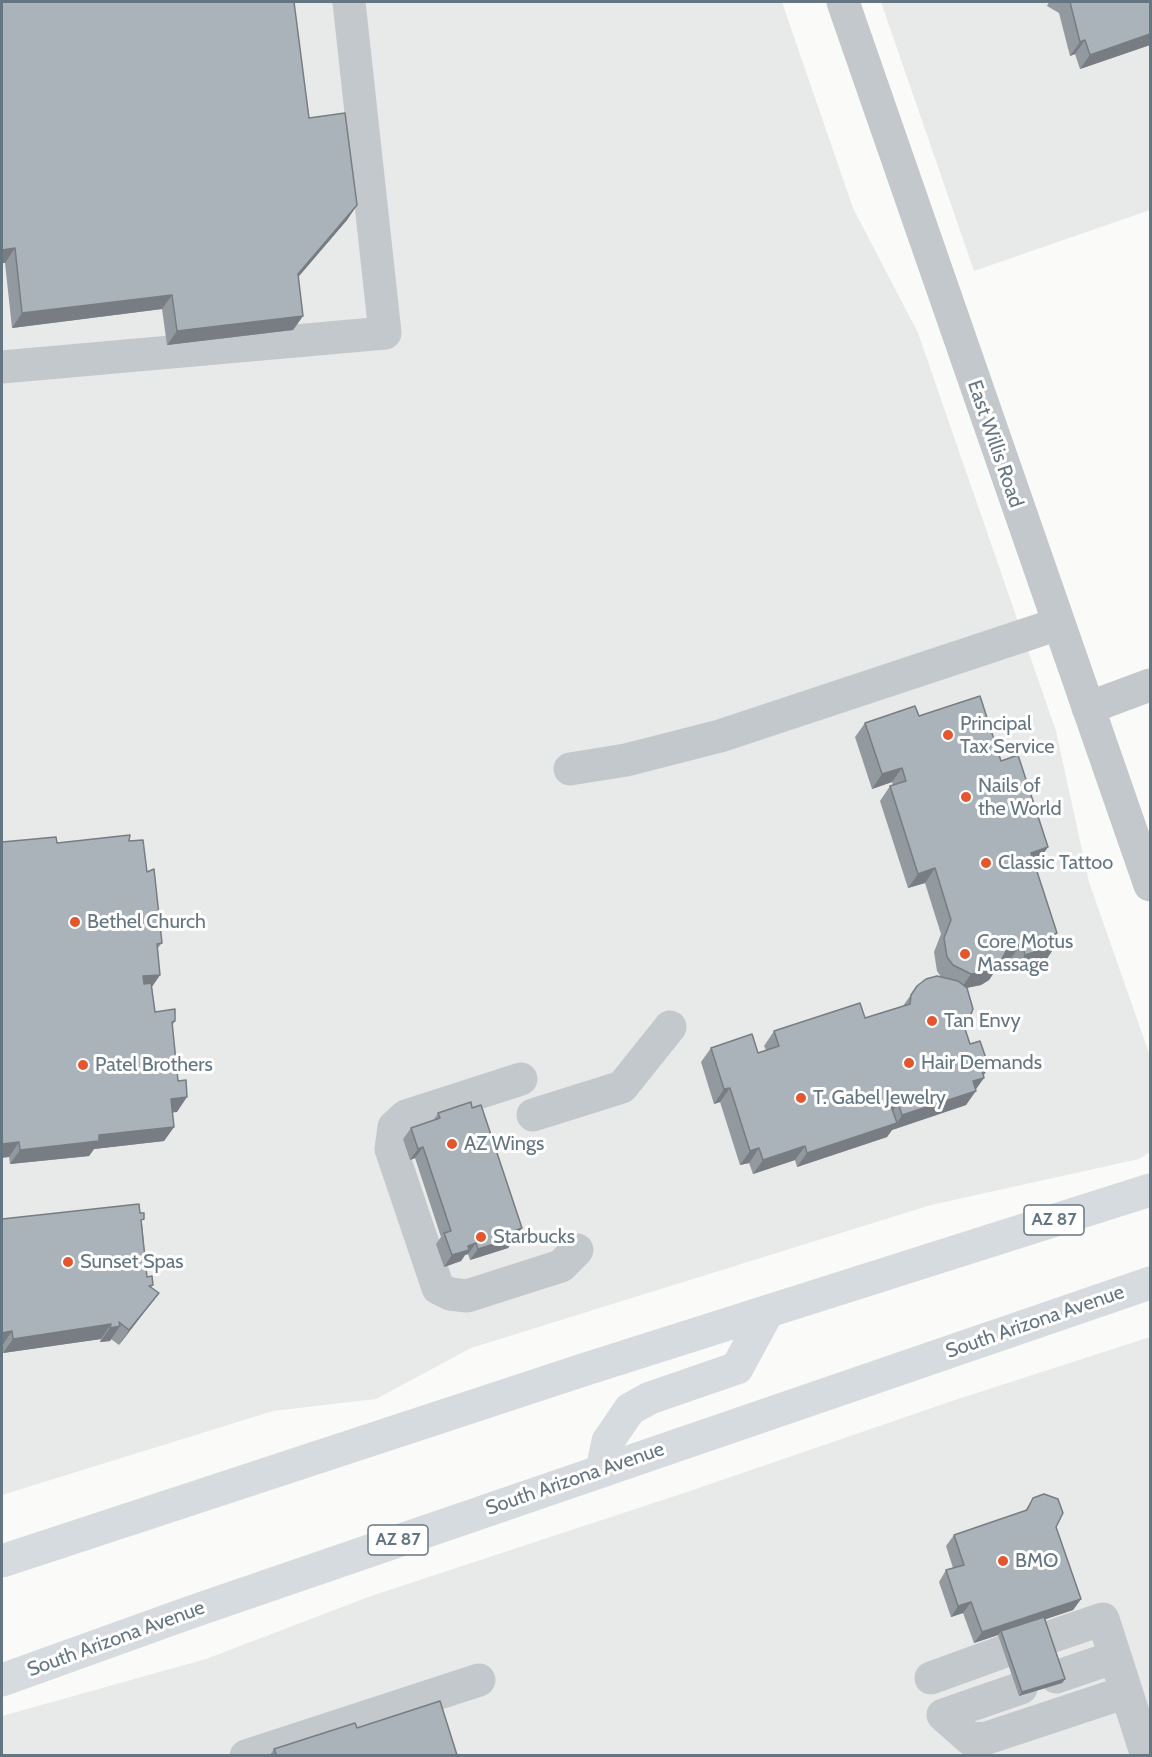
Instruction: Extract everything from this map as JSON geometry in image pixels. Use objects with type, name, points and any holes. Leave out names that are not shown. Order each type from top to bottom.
[{"type":"main road","name":"AZ 87","points":[[2,1561],[768,1311],[1150,1190]]},
{"type":"main road","name":"South Arizona Avenue","points":[[2,1680],[602,1470],[1150,1283]]},
{"type":"main road","points":[[602,1470],[608,1442],[630,1409],[650,1398],[736,1368],[768,1311]]},
{"type":"street","points":[[2,367],[385,333],[349,2]]},
{"type":"street","name":"East Willis Road","points":[[843,2],[1150,885]]},
{"type":"street","points":[[570,769],[626,760],[720,736],[1058,624]]},
{"type":"street","points":[[1088,708],[1150,685]]},
{"type":"street","points":[[533,1115],[622,1087],[670,1027]]},
{"type":"street","points":[[521,1079],[406,1116],[394,1127],[391,1149],[438,1288],[450,1294],[467,1296],[561,1266],[577,1250]]},
{"type":"street","points":[[1050,1658],[1102,1619],[1147,1755]]},
{"type":"street","points":[[1014,1669],[937,1696],[981,1723],[1118,1666]]},
{"type":"street","points":[[246,1755],[479,1680]]},
{"type":"shaded area","points":[[2,2],[782,2],[853,208],[918,333],[1056,731],[1089,882],[1150,1056],[1150,1152],[1139,1159],[931,1205],[471,1348],[376,1399],[273,1411],[2,1495]]},
{"type":"shaded area","points":[[881,2],[1150,2],[1150,210],[974,271]]},
{"type":"shaded area","points":[[1150,1337],[1150,1755],[2,1756],[2,1716],[206,1659],[371,1596]]},
{"type":"building","points":[[2,2],[294,2],[309,118],[345,113],[357,205],[298,274],[303,316],[177,331],[172,295],[22,313],[15,248],[2,250]]},
{"type":"building","points":[[1070,2],[1150,2],[1150,34],[1090,55],[1085,40],[1080,42]]},
{"type":"building","points":[[980,696],[1001,761],[1018,755],[1048,847],[1031,853],[1057,933],[1053,935],[1056,945],[1025,955],[1022,943],[1008,947],[999,965],[991,971],[971,974],[953,965],[947,957],[944,938],[951,920],[935,868],[918,874],[890,786],[906,781],[902,768],[882,774],[865,723],[915,706],[919,716]]},
{"type":"building","points":[[130,835],[129,841],[143,840],[147,872],[154,869],[162,943],[157,944],[160,975],[143,976],[144,984],[151,983],[155,1012],[175,1009],[175,1021],[172,1022],[178,1081],[186,1080],[187,1097],[171,1099],[174,1127],[99,1135],[99,1141],[20,1150],[19,1142],[2,1144],[2,842],[56,837],[57,843]]},
{"type":"building","points":[[937,976],[958,981],[967,988],[973,1009],[965,1029],[970,1044],[980,1041],[989,1067],[982,1070],[984,1078],[973,1081],[976,1091],[902,1115],[898,1103],[891,1106],[897,1123],[807,1153],[805,1146],[763,1160],[759,1148],[750,1151],[730,1088],[724,1089],[711,1048],[752,1034],[758,1053],[779,1046],[774,1031],[860,1003],[865,1018],[910,1004],[911,995],[917,986],[926,979]]},
{"type":"building","points":[[471,1102],[472,1108],[481,1105],[522,1228],[514,1231],[516,1237],[478,1249],[476,1243],[468,1246],[469,1250],[452,1255],[444,1233],[451,1231],[423,1147],[418,1149],[411,1128],[440,1118],[438,1113]]},
{"type":"building","name":"Sunset Spas","points":[[139,1204],[140,1213],[144,1213],[144,1219],[141,1220],[147,1277],[152,1276],[153,1285],[149,1286],[159,1293],[129,1330],[119,1322],[120,1326],[110,1328],[111,1324],[13,1339],[12,1331],[2,1333],[2,1219]]},
{"type":"building","name":"BMO","points":[[1044,1494],[1058,1499],[1063,1513],[1056,1527],[1081,1599],[982,1632],[971,1602],[958,1606],[946,1570],[964,1565],[954,1535],[1027,1510],[1033,1498]]},
{"type":"building","points":[[1044,1617],[1065,1679],[1022,1692],[1001,1631]]},
{"type":"building","points":[[440,1701],[457,1755],[271,1755],[276,1754],[274,1749],[355,1723],[357,1728]]},
{"type":"place","name":"Principal Tax Service","points":[[948,735]]},
{"type":"place","name":"Nails of the World","points":[[966,797]]},
{"type":"place","name":"Classic Tattoo","points":[[986,863]]},
{"type":"place","name":"Bethel Church","points":[[75,922]]},
{"type":"place","name":"Core Motus Massage","points":[[965,954]]},
{"type":"place","name":"Tan Envy","points":[[932,1021]]},
{"type":"place","name":"Hair Demands","points":[[909,1063]]},
{"type":"place","name":"Patel Brothers","points":[[83,1065]]},
{"type":"place","name":"T. Gabel Jewelry","points":[[801,1098]]},
{"type":"place","name":"AZ Wings","points":[[452,1144]]},
{"type":"place","name":"Starbucks","points":[[481,1237]]},
{"type":"place","name":"Sunset Spas","points":[[68,1262]]},
{"type":"place","name":"BMO","points":[[1003,1561]]}]
